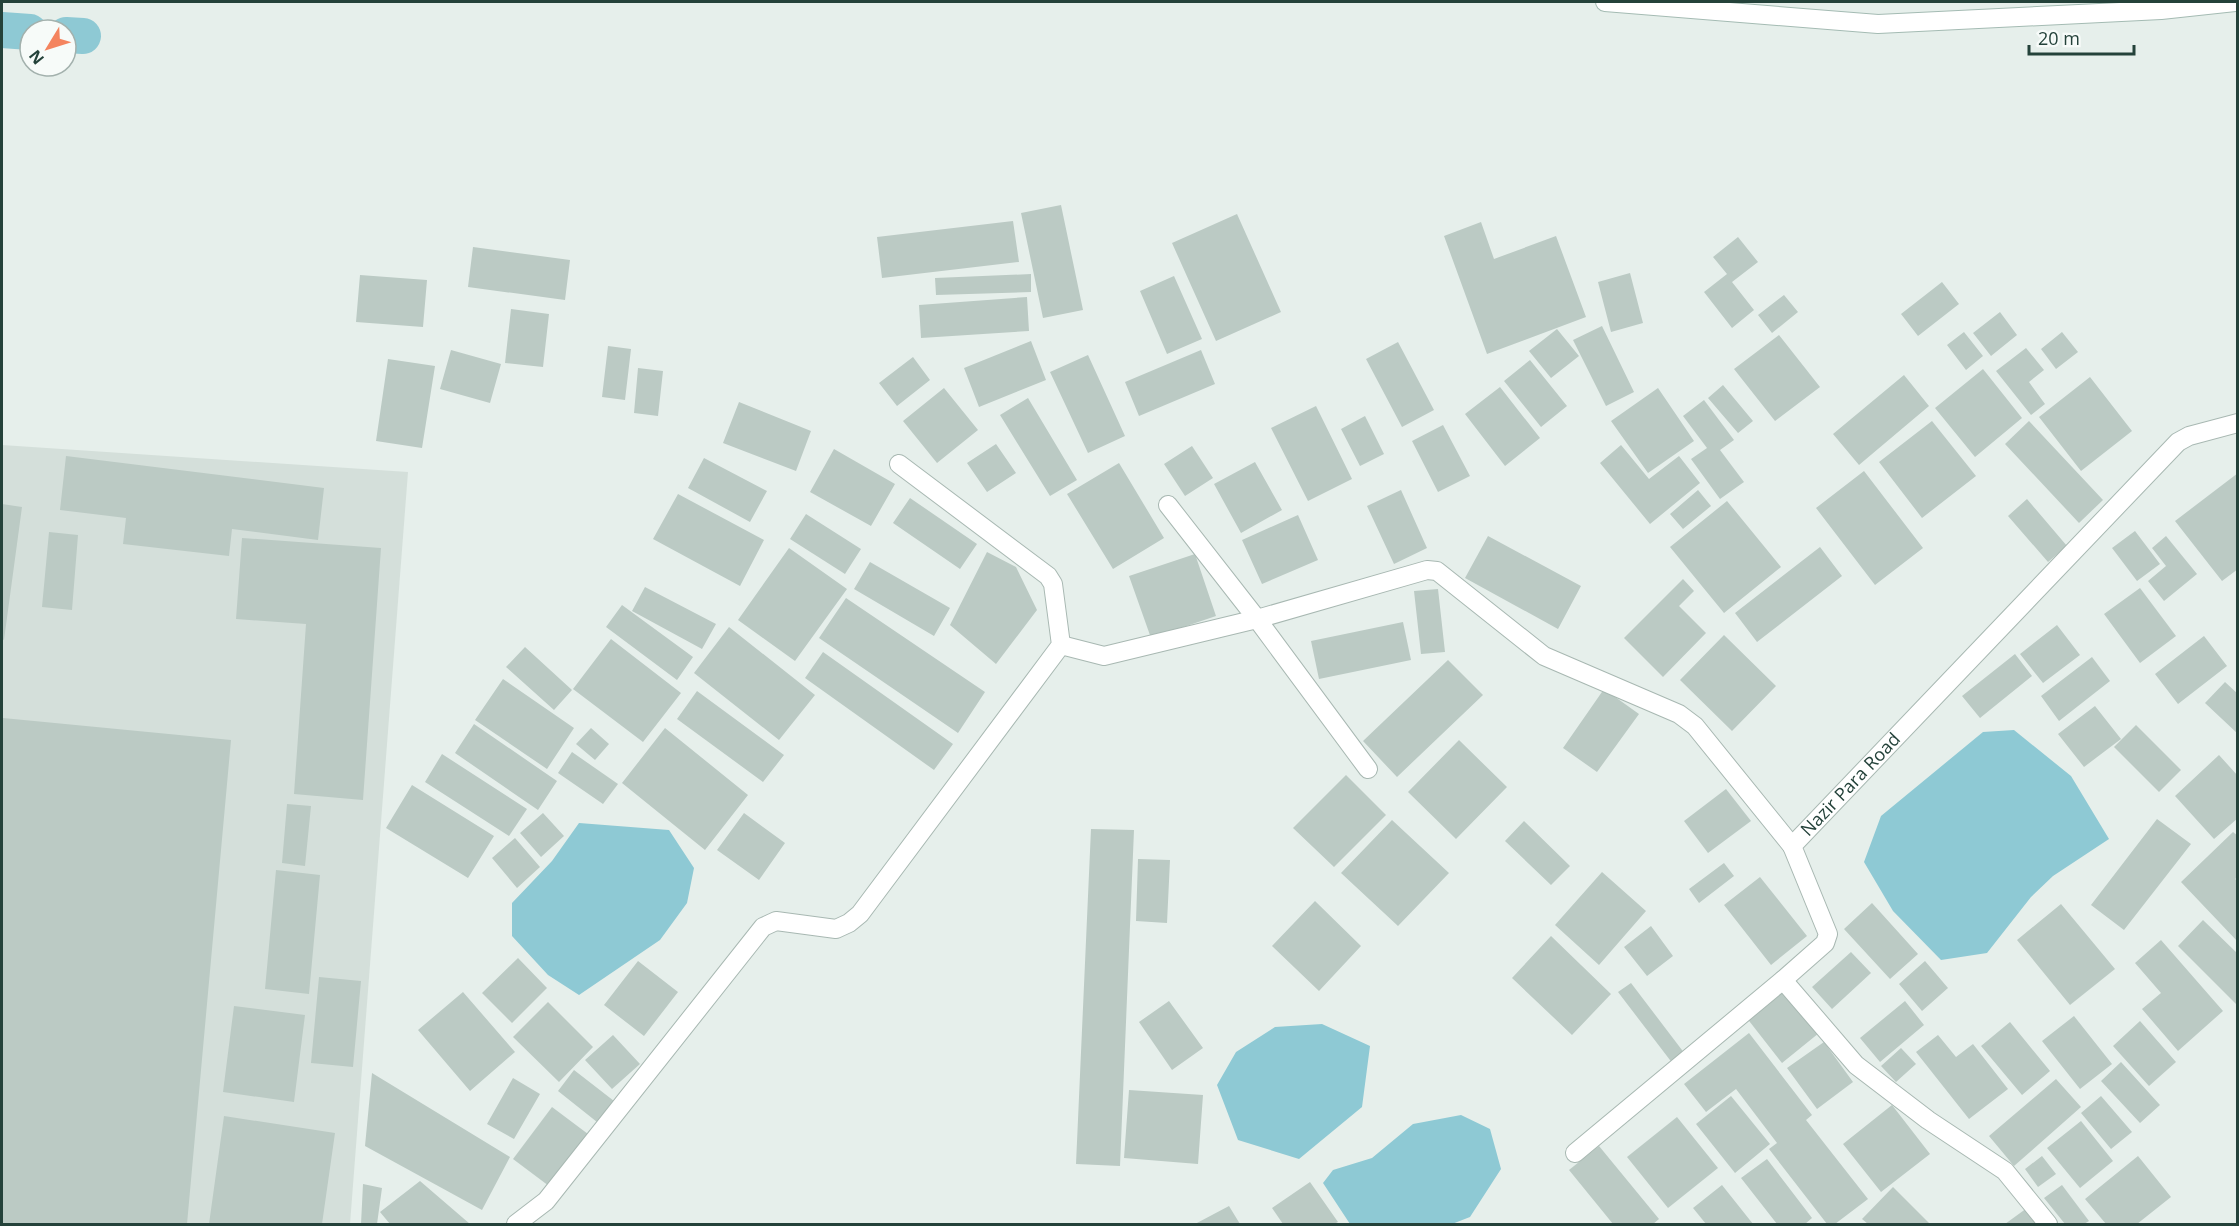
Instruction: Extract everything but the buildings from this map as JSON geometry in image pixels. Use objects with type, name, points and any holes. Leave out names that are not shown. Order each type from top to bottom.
[{"type":"street","points":[[1605,2],[1878,24],[2161,10],[2235,2]]},
{"type":"street","name":"Nazir Para Road","points":[[1783,980],[1825,943],[1828,934],[1792,846],[2178,442],[2189,436],[2238,423]]},
{"type":"street","points":[[516,1224],[546,1201],[763,927],[776,921],[836,929],[861,914],[1061,645],[1053,584],[1048,576],[899,464]]},
{"type":"street","points":[[1168,505],[1257,619],[1368,769]]},
{"type":"street","points":[[1061,645],[1104,656],[1257,619],[1427,570],[1437,571],[1544,656],[1679,714],[1695,726],[1792,846]]},
{"type":"street","points":[[1575,1153],[1783,980],[1856,1065],[1928,1120],[2005,1171],[2048,1224]]},
{"type":"shaded area","points":[[2,445],[408,472],[350,1224],[2,1224]]},
{"type":"water","points":[[2014,730],[2071,776],[2109,839],[2053,876],[2031,897],[1987,953],[1941,960],[1893,911],[1864,862],[1881,816],[1983,732]]},
{"type":"water","points":[[579,823],[669,830],[694,868],[687,903],[660,940],[579,995],[548,975],[512,936],[512,903],[552,861]]},
{"type":"water","points":[[1322,1024],[1370,1046],[1362,1107],[1299,1159],[1238,1140],[1217,1085],[1236,1052],[1275,1027]]},
{"type":"water","points":[[1461,1115],[1490,1129],[1501,1169],[1470,1217],[1452,1224],[1350,1224],[1323,1183],[1333,1170],[1372,1158],[1413,1124]]},
{"type":"waterway","points":[[2,30],[18,31]]},
{"type":"waterway","points":[[78,36],[83,36]]}]
